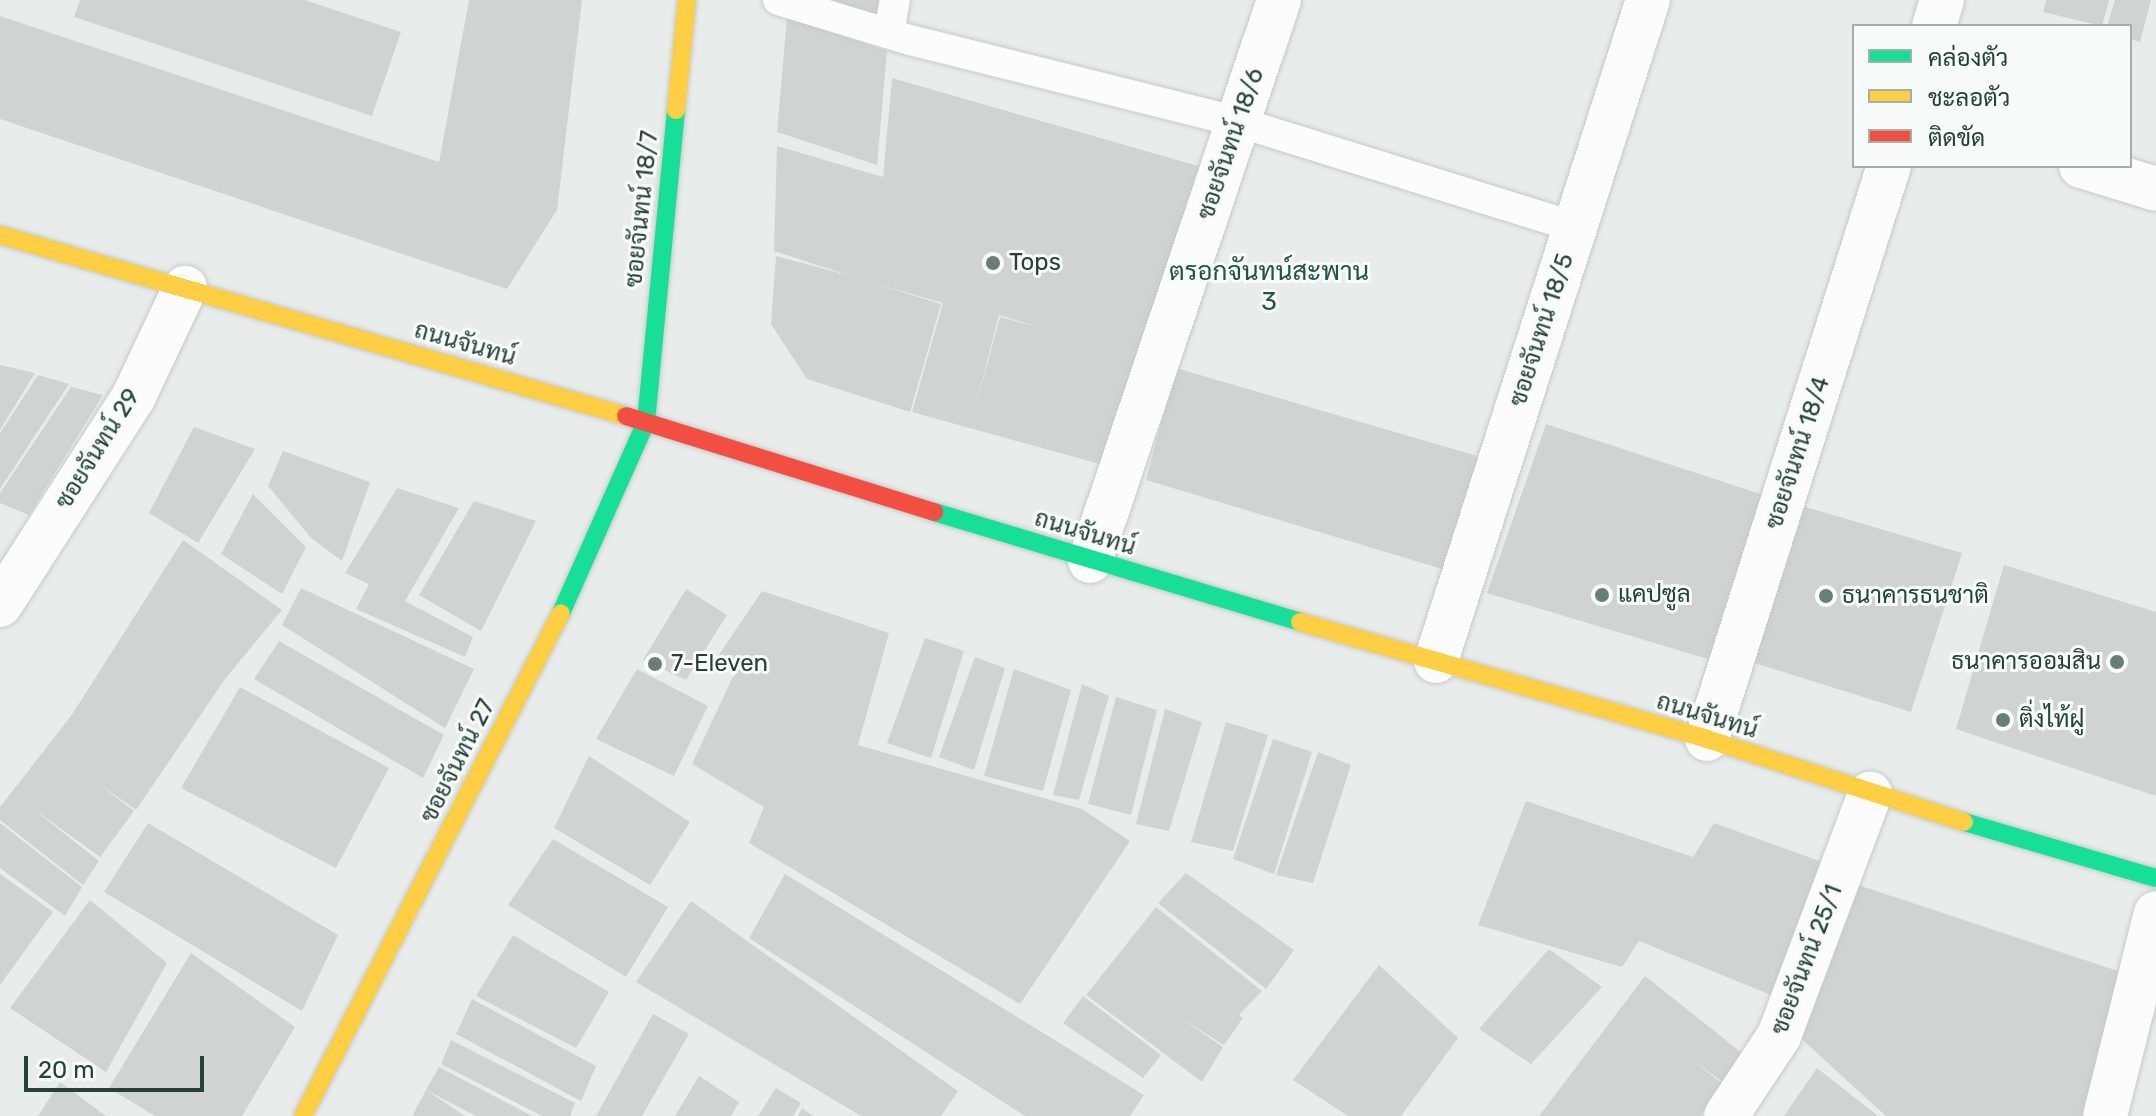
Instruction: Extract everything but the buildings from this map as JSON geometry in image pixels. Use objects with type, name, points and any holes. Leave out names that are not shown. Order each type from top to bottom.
[{"type":"main road","name":"ซอยจันทน์ 18/7","points":[[646,422],[687,0]]},
{"type":"main road","name":"ถนนจันทน์","points":[[0,235],[646,422],[1090,561],[1707,739],[1870,794],[2156,878]]},
{"type":"main road","name":"ซอยจันทน์ 27","points":[[308,1114],[580,575],[646,422]]},
{"type":"street","name":"ซอยจันทน์ 18/6","points":[[1090,561],[1279,0]]},
{"type":"street","name":"ซอยจันทน์ 18/5","points":[[1436,661],[1648,0]]},
{"type":"street","points":[[1935,24],[1942,0]]},
{"type":"street","name":"ซอยจันทน์ 18/4","points":[[1707,739],[1888,168]]},
{"type":"street","points":[[2088,168],[2156,189]]},
{"type":"street","name":"ซอยจันทน์ 29","points":[[0,605],[133,398],[185,288]]},
{"type":"street","name":"ซอยจันทน์ 25/1","points":[[1726,1116],[1779,1036],[1870,794]]},
{"type":"street","points":[[2105,1116],[2156,913]]},
{"type":"lane","points":[[778,0],[889,33],[1238,122],[1575,227]]},
{"type":"lane","points":[[889,33],[895,0]]},
{"type":"traffic: fast","points":[[561,613],[646,422],[676,110]]},
{"type":"traffic: fast","points":[[934,512],[1300,622]]},
{"type":"traffic: fast","points":[[1964,822],[2156,878]]},
{"type":"traffic: slow","points":[[676,110],[687,0]]},
{"type":"traffic: slow","points":[[0,235],[626,416]]},
{"type":"traffic: slow","points":[[303,1116],[561,613]]},
{"type":"traffic: slow","points":[[1300,622],[1707,739],[1964,822]]},
{"type":"traffic: jam","points":[[626,416],[934,512]]},
{"type":"place","name":"Tops","points":[[993,263]]},
{"type":"place","name":"แคปซูล","points":[[1602,595]]},
{"type":"place","name":"ธนาคารธนชาติ","points":[[1826,596]]},
{"type":"place","name":"ธนาคารออมสิน","points":[[2117,662]]},
{"type":"place","name":"7-Eleven","points":[[655,664]]},
{"type":"place","name":"ติ่งไท้ฝู","points":[[2003,720]]},
{"type":"district","name":"ตรอกจันทน์สะพาน 3","points":[[1269,287]]}]
